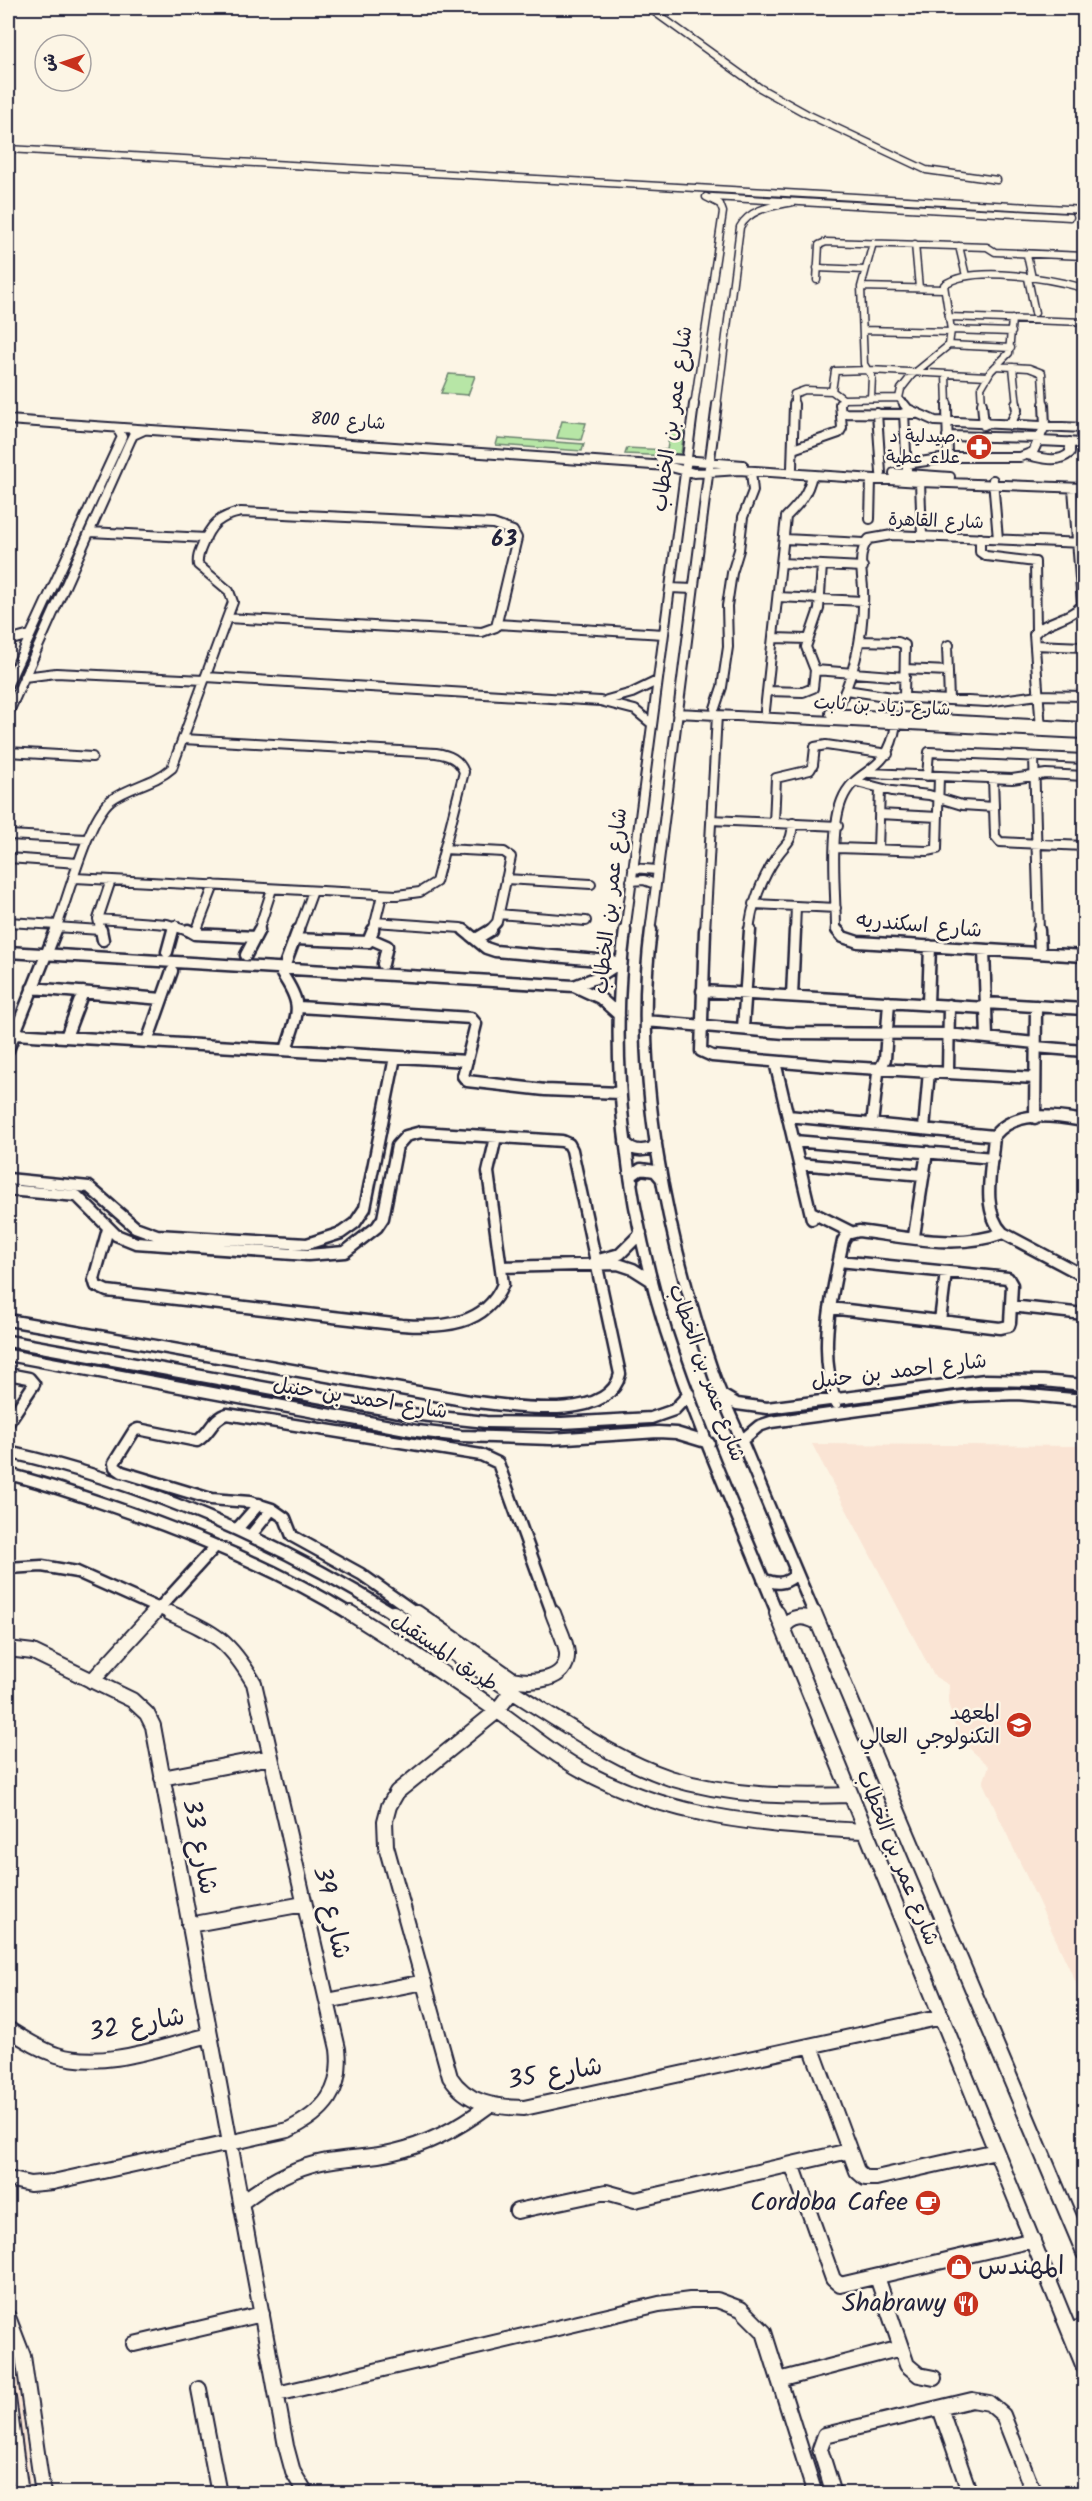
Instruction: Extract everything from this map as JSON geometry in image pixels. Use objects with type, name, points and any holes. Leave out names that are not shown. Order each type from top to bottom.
[{"type":"street","points":[[649,8],[783,102],[926,170],[997,180]]},
{"type":"street","points":[[8,149],[1017,210],[1084,218]]},
{"type":"street","points":[[8,156],[337,176]]},
{"type":"street","points":[[573,190],[578,187],[577,183]]},
{"type":"street","points":[[595,191],[593,187],[599,184]]},
{"type":"street","points":[[723,212],[720,204],[700,197],[1017,210]]},
{"type":"street","points":[[723,212],[727,203],[742,211],[793,202]]},
{"type":"street","points":[[1038,212],[1084,210]]},
{"type":"street","name":"شارع عمر بن الخطاب","points":[[742,211],[650,934],[646,1021],[656,1142],[662,1179],[694,1315],[722,1395],[1084,2253]]},
{"type":"street","name":"شارع عمر بن الخطاب","points":[[723,212],[686,465],[621,962],[620,1093],[625,1142],[652,1281],[660,1312],[689,1394],[864,1831],[996,2151],[1033,2240],[1077,2329],[1084,2367]]},
{"type":"street","points":[[817,280],[821,243],[987,247],[993,252],[1084,256]]},
{"type":"street","points":[[871,398],[872,377],[864,364],[861,287],[873,243]]},
{"type":"street","points":[[915,244],[919,288]]},
{"type":"street","points":[[959,246],[966,276]]},
{"type":"street","points":[[1027,255],[1035,313]]},
{"type":"street","points":[[817,268],[865,270]]},
{"type":"street","points":[[915,414],[899,399],[903,385],[949,345],[951,331],[944,289],[945,282],[966,276],[1030,278],[1066,282],[1084,288]]},
{"type":"street","points":[[861,287],[944,289]]},
{"type":"street","points":[[949,316],[1084,322]]},
{"type":"street","points":[[984,424],[980,395],[987,376],[1005,358],[1011,348],[1012,319]]},
{"type":"street","points":[[863,330],[1012,332]]},
{"type":"street","points":[[704,338],[726,339]]},
{"type":"street","points":[[949,345],[1011,348]]},
{"type":"street","points":[[996,366],[1029,368],[1041,373],[1045,426],[1041,440],[1033,452],[1028,455]]},
{"type":"street","points":[[1010,425],[1017,410],[1012,367]]},
{"type":"street","points":[[832,391],[832,374],[835,371],[869,370],[987,376]]},
{"type":"street","points":[[946,374],[948,458]]},
{"type":"street","points":[[792,468],[794,394],[805,390],[832,391],[843,399],[899,399]]},
{"type":"street","points":[[793,449],[839,433],[842,428],[840,402],[843,399]]},
{"type":"street","points":[[841,413],[915,414],[947,423],[1084,428]]},
{"type":"street","points":[[877,413],[881,473]]},
{"type":"street","name":"شارع 800","points":[[8,414],[117,428],[251,434]]},
{"type":"street","points":[[904,414],[907,474]]},
{"type":"street","name":"شارع 800","points":[[8,420],[36,419],[672,466],[686,465]]},
{"type":"street","points":[[8,684],[122,437],[117,428]]},
{"type":"street","points":[[8,714],[132,437],[144,430]]},
{"type":"street","points":[[947,436],[1084,443]]},
{"type":"street","points":[[984,437],[985,456]]},
{"type":"street","points":[[906,465],[948,458],[985,456],[1028,455],[1047,460],[1062,459],[1070,453],[1070,442]]},
{"type":"street","points":[[686,465],[920,482],[1084,482]]},
{"type":"street","points":[[686,465],[709,466]]},
{"type":"street","points":[[746,469],[792,468],[907,474],[994,483],[1084,488]]},
{"type":"street","points":[[746,469],[753,491],[743,516],[739,550],[732,573],[727,606],[728,647],[716,712],[700,1047],[705,1054],[775,1062],[1035,1078]]},
{"type":"street","points":[[765,710],[786,517],[802,501],[809,488],[812,475]]},
{"type":"street","points":[[870,519],[871,479]]},
{"type":"street","points":[[920,482],[922,536]]},
{"type":"street","points":[[994,483],[998,539]]},
{"type":"street","points":[[1036,631],[1043,625],[1074,613],[1082,604],[1081,543],[1072,488]]},
{"type":"street","points":[[93,499],[104,499]]},
{"type":"street","points":[[8,1050],[75,878],[86,839],[106,804],[169,771],[183,739],[227,618],[233,602],[231,595],[198,565],[214,521],[226,515],[241,512],[501,525],[513,531],[517,538],[494,629],[482,632],[227,618]]},
{"type":"street","points":[[90,532],[206,538]]},
{"type":"street","name":"شارع القاهرة","points":[[834,717],[859,655],[864,543],[884,535],[1081,543]]},
{"type":"street","points":[[980,538],[980,552],[986,556],[1035,562],[1035,645],[1041,728]]},
{"type":"street","points":[[784,539],[864,543]]},
{"type":"street","points":[[782,563],[863,567]]},
{"type":"street","points":[[768,691],[808,692],[813,688],[815,670],[806,647],[820,599],[822,565]]},
{"type":"street","points":[[670,588],[693,589]]},
{"type":"street","points":[[778,597],[863,601]]},
{"type":"street","points":[[497,624],[664,634]]},
{"type":"street","points":[[8,640],[18,640],[30,635]]},
{"type":"street","points":[[774,638],[807,639]]},
{"type":"street","points":[[861,641],[902,643],[906,647],[904,698]]},
{"type":"street","points":[[949,645],[947,646],[949,700]]},
{"type":"street","points":[[1035,645],[1084,648]]},
{"type":"street","points":[[8,646],[21,654]]},
{"type":"street","points":[[815,670],[853,673],[948,671]]},
{"type":"street","points":[[24,677],[56,673],[600,700],[635,710],[652,724]]},
{"type":"street","points":[[600,700],[632,693],[657,681]]},
{"type":"street","points":[[846,690],[904,698],[1001,702],[1038,695],[1084,696]]},
{"type":"street","name":"شارع زياد بن ثابت","points":[[677,710],[1041,728],[1084,734]]},
{"type":"street","name":"شارع زياد بن ثابت","points":[[716,712],[765,710],[896,724],[1084,727]]},
{"type":"street","name":"شارع اسكندريه","points":[[896,724],[893,745],[888,754],[856,782],[843,797],[837,848],[836,928],[838,933],[850,940],[1084,956]]},
{"type":"street","points":[[75,878],[382,895],[413,894],[436,882],[464,772],[463,767],[453,758],[436,753],[183,739]]},
{"type":"street","points":[[774,823],[776,778],[786,773],[809,771],[812,768],[815,747],[826,745],[888,754]]},
{"type":"street","points":[[8,752],[92,757]]},
{"type":"street","points":[[927,776],[927,754],[929,752],[1084,759]]},
{"type":"street","points":[[1034,757],[1040,953]]},
{"type":"street","points":[[869,773],[1020,779],[1046,774],[1084,776]]},
{"type":"street","points":[[837,848],[933,851],[938,846],[939,776]]},
{"type":"street","points":[[993,778],[996,839],[1005,843],[1084,846]]},
{"type":"street","points":[[856,782],[880,789],[939,797],[962,805],[994,807]]},
{"type":"street","points":[[878,849],[880,789]]},
{"type":"street","points":[[879,814],[938,817]]},
{"type":"street","points":[[711,820],[838,826]]},
{"type":"street","points":[[743,1028],[753,904],[777,856],[790,841],[793,824]]},
{"type":"street","points":[[8,835],[86,839]]},
{"type":"street","points":[[444,849],[508,853],[511,857],[494,927],[476,939]]},
{"type":"street","points":[[8,858],[78,863]]},
{"type":"street","points":[[633,868],[657,870]]},
{"type":"street","points":[[506,879],[591,884]]},
{"type":"street","points":[[103,940],[98,919],[111,880]]},
{"type":"street","points":[[631,881],[644,880],[655,884]]},
{"type":"street","points":[[195,934],[214,885]]},
{"type":"street","points":[[246,955],[258,932],[272,889]]},
{"type":"street","points":[[286,962],[313,891]]},
{"type":"street","points":[[371,939],[382,895]]},
{"type":"street","points":[[753,904],[836,908]]},
{"type":"street","points":[[792,996],[796,906]]},
{"type":"street","points":[[499,914],[586,921]]},
{"type":"street","points":[[98,919],[175,925],[195,934],[255,937]]},
{"type":"street","points":[[8,922],[100,930]]},
{"type":"street","points":[[375,922],[458,928],[486,948],[495,951],[621,962]]},
{"type":"street","points":[[167,952],[175,925]]},
{"type":"street","points":[[295,939],[365,942],[371,939]]},
{"type":"street","points":[[371,939],[387,946],[383,964]]},
{"type":"street","points":[[928,1004],[930,946]]},
{"type":"street","points":[[984,950],[987,1037]]},
{"type":"street","points":[[8,952],[574,986],[600,998],[619,1015]]},
{"type":"street","points":[[574,986],[598,977],[621,962]]},
{"type":"street","points":[[147,1042],[172,971]]},
{"type":"street","points":[[282,974],[295,993],[298,1007],[286,1050]]},
{"type":"street","points":[[32,988],[162,999]]},
{"type":"street","points":[[702,991],[949,1005],[1084,1009]]},
{"type":"street","points":[[66,1037],[83,993]]},
{"type":"street","points":[[872,1124],[879,1068],[885,1059],[889,1002]]},
{"type":"street","points":[[948,1072],[949,1005]]},
{"type":"street","points":[[1035,1118],[1036,1006]]},
{"type":"street","points":[[298,1007],[471,1018],[476,1024],[464,1076],[471,1082],[545,1090],[620,1093]]},
{"type":"street","points":[[646,1021],[806,1033],[948,1034],[987,1037],[1084,1051]]},
{"type":"street","points":[[14,1034],[467,1061]]},
{"type":"street","points":[[8,1179],[89,1187],[135,1227],[157,1235],[307,1244],[330,1238],[356,1222],[365,1208],[395,1057]]},
{"type":"street","points":[[775,1062],[812,1215],[851,1232]]},
{"type":"street","points":[[924,1129],[929,1071]]},
{"type":"street","points":[[788,1116],[994,1136]]},
{"type":"street","points":[[1084,1121],[1018,1118],[998,1128],[994,1136],[989,1210],[995,1225],[1004,1233],[1084,1276]]},
{"type":"street","points":[[8,1190],[77,1196],[108,1229],[125,1240],[136,1243],[308,1255],[339,1253],[354,1247],[380,1223],[397,1146],[402,1139],[421,1132],[562,1141],[571,1147],[592,1263],[620,1374],[615,1389],[609,1396],[590,1404],[525,1405],[469,1401],[8,1320]]},
{"type":"street","points":[[108,1229],[94,1279],[100,1289],[184,1302],[272,1308],[428,1327],[458,1323],[489,1307],[498,1297],[503,1284],[488,1172],[496,1137]]},
{"type":"street","points":[[794,1141],[993,1158]]},
{"type":"street","points":[[625,1142],[630,1148],[643,1151],[652,1148],[656,1142]]},
{"type":"street","points":[[914,1236],[927,1152]]},
{"type":"street","points":[[799,1164],[923,1175]]},
{"type":"street","points":[[632,1181],[632,1176],[641,1169],[655,1171],[662,1179]]},
{"type":"street","points":[[840,1412],[833,1399],[826,1367],[830,1308],[845,1236],[859,1231],[974,1242],[1004,1233]]},
{"type":"street","points":[[592,1263],[620,1254],[641,1233]]},
{"type":"street","points":[[830,1308],[1005,1328],[1010,1323],[1012,1285],[1008,1278],[839,1261]]},
{"type":"street","points":[[501,1267],[592,1263],[625,1266],[652,1281]]},
{"type":"street","points":[[940,1321],[946,1272]]},
{"type":"street","points":[[1011,1306],[1084,1314]]},
{"type":"street","name":"شارع احمد بن حنبل","points":[[8,1341],[411,1414],[486,1422],[562,1423],[651,1418],[674,1410],[689,1394]]},
{"type":"street","name":"شارع احمد بن حنبل","points":[[8,1355],[417,1431],[461,1436],[551,1439],[658,1432],[675,1433],[709,1443]]},
{"type":"street","points":[[8,1374],[29,1378],[34,1384],[8,1423]]},
{"type":"street","name":"شارع احمد بن حنبل","points":[[722,1395],[728,1401],[739,1405],[767,1407],[984,1380],[1042,1381],[1084,1386]]},
{"type":"street","name":"شارع احمد بن حنبل","points":[[741,1441],[759,1426],[771,1422],[981,1395],[1044,1395],[1084,1400]]},
{"type":"street","points":[[227,1414],[491,1458],[498,1463],[501,1470],[567,1653],[565,1663],[560,1672],[550,1679],[531,1683],[512,1679],[361,1574],[292,1536],[285,1518],[260,1504],[211,1499],[118,1470],[114,1464],[134,1431],[138,1429],[197,1441],[203,1438],[218,1417],[227,1414]]},
{"type":"street","name":"طريق المستقبل","points":[[8,1452],[86,1473],[250,1535],[354,1589],[606,1751],[634,1765],[670,1778],[747,1794],[787,1798],[850,1795]]},
{"type":"street","name":"طريق المستقبل","points":[[8,1474],[57,1487],[122,1509],[219,1547],[304,1587],[400,1645],[580,1769],[634,1793],[669,1804],[752,1822],[864,1831]]},
{"type":"street","points":[[237,1529],[260,1504]]},
{"type":"street","points":[[250,1535],[272,1509]]},
{"type":"street","points":[[92,1681],[215,1547],[219,1547]]},
{"type":"street","name":"شارع 39","points":[[8,1568],[42,1566],[77,1572],[211,1633],[232,1648],[243,1661],[254,1683],[340,2060],[338,2081],[328,2101],[312,2118],[288,2130],[53,2182],[30,2184],[8,2180]]},
{"type":"street","points":[[763,1579],[780,1584],[789,1581],[794,1576],[794,1569]]},
{"type":"street","points":[[783,1628],[792,1618],[810,1618],[817,1622]]},
{"type":"street","name":"شارع 33","points":[[8,1649],[33,1652],[132,1700],[147,1714],[155,1733],[277,2394],[291,2463],[306,2493]]},
{"type":"street","name":"شارع 35","points":[[512,1691],[496,1712],[403,1786],[392,1799],[384,1818],[386,1846],[454,2084],[469,2097],[488,2106],[524,2108],[942,2017]]},
{"type":"street","points":[[162,1778],[271,1757]]},
{"type":"street","points":[[189,1925],[304,1904]]},
{"type":"street","points":[[327,2001],[424,1982]]},
{"type":"street","name":"شارع 32","points":[[8,2029],[51,2053],[77,2060],[91,2060],[210,2036]]},
{"type":"street","points":[[8,2040],[22,2038]]},
{"type":"street","points":[[811,2046],[857,2171],[865,2178],[870,2179],[996,2151]]},
{"type":"street","points":[[241,2203],[257,2190],[294,2170],[314,2164],[374,2157],[406,2149],[449,2132],[488,2106]]},
{"type":"street","points":[[517,2211],[606,2192],[614,2192],[625,2199],[635,2200],[849,2151]]},
{"type":"street","points":[[792,2164],[833,2279],[844,2285],[1033,2240]]},
{"type":"street","points":[[877,2277],[907,2365],[914,2373],[934,2378]]},
{"type":"street","points":[[277,2394],[659,2304],[712,2298],[734,2303],[751,2315],[764,2332],[814,2493]]},
{"type":"street","points":[[134,2344],[262,2314]]},
{"type":"street","points":[[8,2317],[23,2356],[31,2395],[43,2493]]},
{"type":"street","points":[[779,2380],[901,2348]]},
{"type":"street","points":[[199,2389],[219,2493]]},
{"type":"street","points":[[8,2398],[21,2493]]},
{"type":"street","points":[[834,2493],[820,2449],[825,2435],[972,2400],[981,2400],[997,2408],[1003,2415],[1034,2493]]},
{"type":"street","points":[[940,2408],[970,2493]]},
{"type":"shaded area","name":"المعهد التكنولوجي العالي","points":[[812,1444],[1084,1446],[1084,2000],[983,1783],[989,1766],[970,1749],[956,1729],[948,1703],[949,1685],[934,1676]]},
{"type":"shaded area","points":[[8,2345],[14,2363],[20,2399],[32,2493],[8,2493]]},
{"type":"green space","points":[[449,374],[475,376],[468,395],[441,393]]},
{"type":"green space","points":[[562,421],[586,423],[581,440],[557,438]]},
{"type":"green space","points":[[670,430],[684,430],[681,454],[670,456],[625,454],[627,448],[667,450]]},
{"type":"green space","points":[[498,438],[584,444],[582,451],[496,445]]},
{"type":"place","name":"صيدلية د. علاء عطية","points":[[979,447]]},
{"type":"place","name":"المعهد التكنولوجي العالي","points":[[1019,1725]]},
{"type":"place","name":"Cordoba Cafee","points":[[928,2203]]},
{"type":"place","name":"المهندس","points":[[959,2267]]},
{"type":"place","name":"Shabrawy","points":[[966,2304]]},
{"type":"district","name":"63","points":[[505,540]]}]
